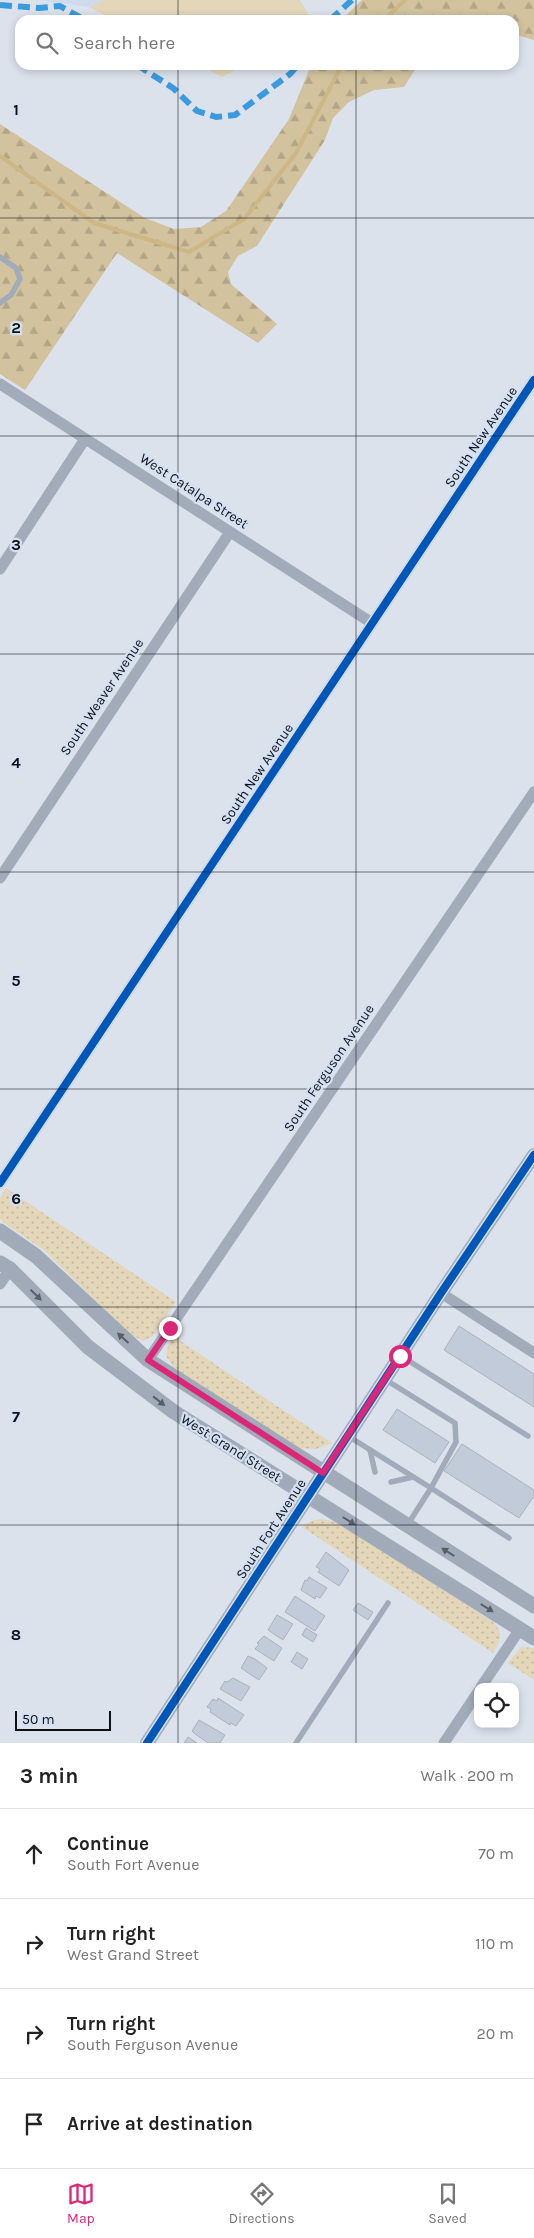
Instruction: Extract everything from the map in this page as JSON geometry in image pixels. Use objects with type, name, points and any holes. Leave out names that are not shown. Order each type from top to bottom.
[{"type":"main road","name":"West Grand Street","points":[[0,1231],[36,1256],[148,1360],[534,1606]]},
{"type":"main road","name":"West Grand Street","points":[[5,1266],[88,1347],[174,1412],[534,1638]]},
{"type":"street","name":"South New Avenue","points":[[0,1183],[534,380]]},
{"type":"street","name":"West Catalpa Street","points":[[0,384],[372,624]]},
{"type":"street","points":[[0,569],[85,438]]},
{"type":"street","name":"South Weaver Avenue","points":[[0,878],[230,532]]},
{"type":"street","name":"South Ferguson Avenue","points":[[148,1360],[534,792]]},
{"type":"street","name":"South Fort Avenue","points":[[147,1743],[384,1379],[534,1154]]},
{"type":"street","points":[[0,1284],[5,1266]]},
{"type":"street","points":[[441,1293],[534,1353]]},
{"type":"street","points":[[484,1683],[520,1629]]},
{"type":"street","points":[[444,1743],[474,1698]]},
{"type":"lane","points":[[0,257],[16,268],[20,280],[11,295],[0,303]]},
{"type":"lane","points":[[400,1356],[528,1436]]},
{"type":"lane","points":[[384,1379],[455,1423],[456,1442],[431,1488],[407,1526]]},
{"type":"lane","points":[[347,1436],[509,1538]]},
{"type":"lane","points":[[370,1450],[375,1472]]},
{"type":"lane","points":[[391,1482],[413,1477]]},
{"type":"lane","points":[[296,1743],[388,1603]]},
{"type":"shaded area","points":[[38,0],[104,0],[89,7]]},
{"type":"shaded area","points":[[104,0],[300,0],[309,15],[104,15],[89,7]]},
{"type":"shaded area","points":[[209,70],[235,70],[222,77]]},
{"type":"shaded area","points":[[6,1188],[176,1302],[153,1336],[143,1341],[128,1333],[44,1250],[0,1219],[0,1198]]},
{"type":"shaded area","points":[[173,1336],[332,1443],[316,1449],[300,1448],[175,1369],[166,1356]]},
{"type":"shaded area","points":[[320,1519],[337,1522],[492,1621],[500,1633],[498,1644],[493,1653],[302,1527],[311,1521]]},
{"type":"shaded area","points":[[521,1647],[534,1648],[534,1680],[508,1663]]},
{"type":"green space","points":[[362,0],[534,0],[534,40],[519,36],[519,15],[346,15]]},
{"type":"green space","points":[[309,70],[415,70],[404,87],[374,90],[349,102],[333,118],[325,140],[257,246],[238,256],[228,272],[231,284],[277,324],[258,343],[117,253],[25,390],[0,374],[0,124],[145,218],[174,229],[201,227],[226,211],[289,119]]},
{"type":"building","points":[[459,1326],[534,1374],[534,1407],[444,1350]]},
{"type":"building","points":[[397,1409],[449,1442],[435,1463],[383,1430]]},
{"type":"building","points":[[462,1444],[534,1490],[534,1496],[519,1518],[444,1471]]},
{"type":"building","points":[[326,1552],[349,1570],[339,1586],[318,1572],[320,1569],[316,1567]]},
{"type":"building","points":[[309,1577],[327,1588],[320,1598],[316,1596],[315,1599],[301,1590],[305,1580],[307,1581]]},
{"type":"building","points":[[295,1596],[325,1616],[315,1631],[285,1612]]},
{"type":"building","points":[[358,1603],[373,1612],[368,1620],[353,1610]]},
{"type":"building","points":[[277,1615],[293,1624],[283,1640],[268,1630]]},
{"type":"building","points":[[306,1628],[317,1635],[313,1642],[302,1635]]},
{"type":"building","points":[[264,1636],[282,1648],[274,1661],[255,1649],[259,1644],[257,1643]]},
{"type":"building","points":[[297,1652],[308,1659],[302,1669],[291,1662]]},
{"type":"building","points":[[248,1656],[267,1668],[259,1680],[241,1668]]},
{"type":"building","points":[[233,1678],[250,1687],[241,1701],[220,1689],[225,1681],[227,1682]]},
{"type":"building","points":[[218,1698],[244,1715],[236,1726],[231,1723],[230,1725],[210,1712],[211,1709],[207,1707],[213,1699],[217,1701]]},
{"type":"building","points":[[199,1720],[225,1735],[220,1743],[208,1743],[192,1731]]},
{"type":"building","points":[[188,1737],[197,1743],[184,1743]]},
{"type":"waterway","points":[[389,15],[405,0]]},
{"type":"waterway","points":[[0,156],[94,223],[189,252],[244,219],[296,153],[339,70]]},
{"type":"marked path","points":[[336,15],[352,0]]},
{"type":"marked path","points":[[0,5],[39,8],[60,6],[76,15]]},
{"type":"marked path","points":[[145,70],[173,88],[197,111],[216,117],[235,115],[294,70]]},
{"type":"cycle path","points":[[0,1183],[534,380]]},
{"type":"cycle path","points":[[147,1743],[441,1293],[534,1155]]},
{"type":"route","points":[[170,1328],[148,1360],[323,1473],[400,1356]]}]
